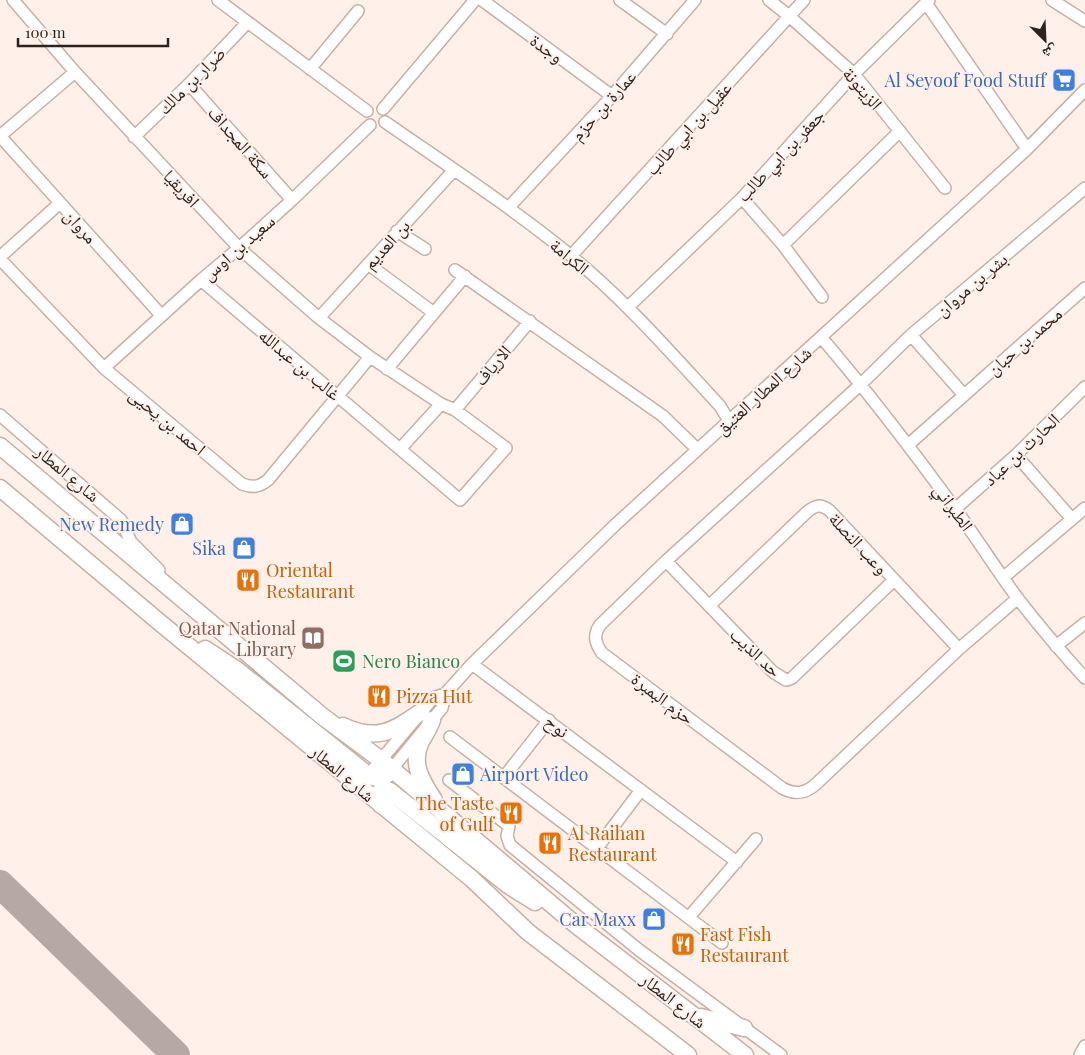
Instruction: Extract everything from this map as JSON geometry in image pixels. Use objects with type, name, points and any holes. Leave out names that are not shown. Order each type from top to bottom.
[{"type":"highway","name":"شارع المطار","points":[[0,446],[163,584],[322,716],[386,765],[576,925],[744,1055]]},
{"type":"highway","name":"شارع المطار","points":[[0,488],[158,621],[224,660],[364,781],[381,805],[472,879],[528,932],[688,1055]]},
{"type":"highway","points":[[322,716],[351,729],[376,734],[391,731],[426,716]]},
{"type":"highway","points":[[426,716],[416,763],[422,780],[445,816]]},
{"type":"highway","points":[[364,781],[387,775],[386,765]]},
{"type":"highway","points":[[381,805],[378,798],[379,793],[384,789],[390,791],[508,885],[576,925]]},
{"type":"highway","points":[[693,1015],[744,1028]]},
{"type":"street","name":"افريقيا","points":[[12,0],[74,72],[239,248],[319,318],[370,357],[441,404],[455,410],[506,448]]},
{"type":"street","points":[[218,0],[367,111]]},
{"type":"street","points":[[383,109],[475,0]]},
{"type":"street","name":"وجدة","points":[[482,0],[612,96]]},
{"type":"street","points":[[620,0],[667,34]]},
{"type":"street","name":"عمارة بن حزم","points":[[509,207],[612,96],[695,0]]},
{"type":"street","name":"الزيتونة","points":[[769,0],[854,74],[945,188]]},
{"type":"street","name":"عقيل بن ابي طالب","points":[[571,256],[804,0]]},
{"type":"street","points":[[1052,0],[1085,21]]},
{"type":"street","points":[[928,2],[1027,149]]},
{"type":"street","name":"جعفر بن ابي طالب","points":[[628,308],[742,198],[854,74],[928,2]]},
{"type":"street","points":[[310,70],[358,11]]},
{"type":"street","name":"ضرار بن مالك","points":[[134,137],[189,84],[247,23]]},
{"type":"street","points":[[0,136],[74,72]]},
{"type":"street","name":"سكة المجداف","points":[[189,84],[292,200]]},
{"type":"street","name":"شارع المطار العتيق","points":[[386,765],[426,716],[442,708],[445,694],[472,664],[615,525],[1083,97]]},
{"type":"street","points":[[378,106],[383,109],[386,115],[385,122],[381,126],[375,127],[370,125],[367,121],[367,111],[372,107],[378,106]]},
{"type":"street","name":"الكرامة","points":[[385,122],[509,207],[571,256],[628,308],[720,406],[729,421]]},
{"type":"street","name":"سعيد بن اوس","points":[[104,368],[161,315],[292,200],[370,125]]},
{"type":"street","points":[[783,245],[900,131]]},
{"type":"street","name":"مروان","points":[[0,136],[161,315]]},
{"type":"street","name":"بن العديم","points":[[319,318],[454,170]]},
{"type":"street","name":"بشر بن مروان","points":[[861,384],[910,335],[1085,188]]},
{"type":"street","points":[[742,198],[783,245],[822,296]]},
{"type":"street","points":[[0,258],[60,202]]},
{"type":"street","points":[[397,231],[425,249]]},
{"type":"street","name":"احمد بن يحيى","points":[[0,258],[104,368],[242,484],[256,487],[268,480],[337,396]]},
{"type":"street","points":[[368,264],[434,313]]},
{"type":"street","points":[[387,369],[434,313],[460,273],[663,416],[697,450]]},
{"type":"street","name":"غالب بن عبدالله","points":[[201,280],[460,500],[506,448]]},
{"type":"street","name":"محمد بن حبان","points":[[908,445],[1085,288]]},
{"type":"street","name":"الارياف","points":[[455,410],[530,321]]},
{"type":"street","points":[[910,335],[964,395]]},
{"type":"street","name":"الطبراني","points":[[821,337],[861,384],[908,445],[1018,598],[1056,646],[1085,678]]},
{"type":"street","points":[[337,396],[370,357]]},
{"type":"street","name":"حزم البمبرة","points":[[861,384],[600,624],[596,630],[595,638],[602,653],[782,788],[790,792],[800,793],[809,790],[959,649],[1018,598]]},
{"type":"street","name":"الحارث بن عباد","points":[[955,509],[1016,455],[1085,387]]},
{"type":"street","points":[[400,449],[441,404]]},
{"type":"street","name":"شارع المطار","points":[[0,415],[121,520],[131,542],[161,572],[163,584]]},
{"type":"street","points":[[1016,455],[1072,519]]},
{"type":"street","name":"وعب النصلة","points":[[709,606],[807,512],[816,505],[822,505],[830,510],[959,649]]},
{"type":"street","points":[[1004,577],[1085,508]]},
{"type":"street","name":"حد الذيب","points":[[666,562],[774,672],[786,680],[792,678],[894,580]]},
{"type":"street","points":[[1056,646],[1085,623]]},
{"type":"street","name":"نوح","points":[[472,664],[737,862]]},
{"type":"street","points":[[504,777],[549,720]]},
{"type":"street","points":[[450,737],[722,943]]},
{"type":"street","name":"شارع المطار","points":[[448,780],[509,826],[507,836],[510,845],[639,950],[781,1055]]},
{"type":"street","points":[[597,848],[641,790]]},
{"type":"street","points":[[689,917],[756,839]]},
{"type":"street","points":[[1080,1055],[1085,1046]]},
{"type":"taxiway","points":[[0,884],[176,1055]]},
{"type":"place","name":"Al Seyoof Food Stuff","points":[[1064,80]]},
{"type":"place","name":"New Remedy","points":[[182,524]]},
{"type":"place","name":"Sika","points":[[244,548]]},
{"type":"place","name":"Oriental Restaurant","points":[[248,580]]},
{"type":"place","name":"Qatar National Library","points":[[313,638]]},
{"type":"place","name":"Nero Bianco","points":[[344,661]]},
{"type":"place","name":"Pizza Hut","points":[[379,696]]},
{"type":"place","name":"Airport Video","points":[[463,774]]},
{"type":"place","name":"The Taste of Gulf","points":[[511,813]]},
{"type":"place","name":"Al Raihan Restaurant","points":[[550,843]]},
{"type":"place","name":"Car Maxx","points":[[654,919]]},
{"type":"place","name":"Fast Fish Restaurant","points":[[683,944]]}]
